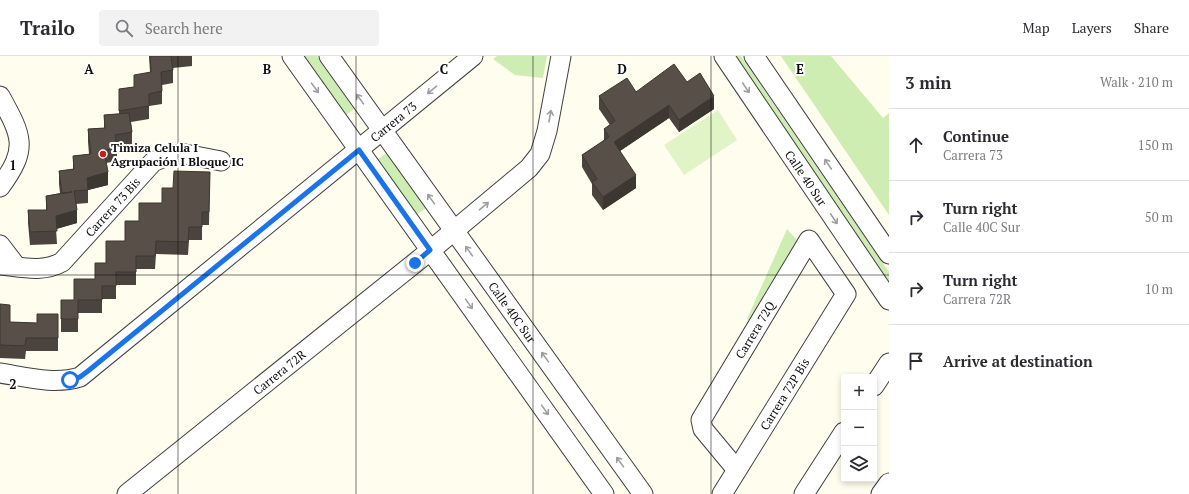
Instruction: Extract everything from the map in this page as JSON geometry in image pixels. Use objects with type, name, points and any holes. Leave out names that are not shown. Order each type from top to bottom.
[{"type":"street","points":[[292,56],[604,494]]},
{"type":"street","name":"Calle 40C Sur","points":[[329,56],[643,494]]},
{"type":"street","name":"Carrera 73","points":[[0,374],[56,381],[70,380],[80,377],[473,56]]},
{"type":"street","points":[[430,250],[529,168],[540,154],[547,131],[561,56]]},
{"type":"street","name":"Calle 40 Sur","points":[[724,56],[889,300]]},
{"type":"street","name":"Calle 40 Sur","points":[[754,56],[889,254]]},
{"type":"street","points":[[0,96],[16,125],[20,142],[18,157],[12,170],[0,187]]},
{"type":"street","name":"Carrera 73 Bis","points":[[8,266],[40,268],[56,266],[62,262],[153,162],[169,155],[185,154],[221,161]]},
{"type":"street","name":"Carrera 72Q","points":[[737,470],[703,429],[701,420],[809,240],[846,294]]},
{"type":"street","points":[[0,245],[8,266]]},
{"type":"street","name":"Carrera 72R","points":[[127,494],[430,250]]},
{"type":"street","name":"Carrera 72P Bis","points":[[722,494],[846,294]]},
{"type":"street","points":[[877,381],[889,363]]},
{"type":"street","points":[[804,494],[841,437]]},
{"type":"street","points":[[881,494],[889,483]]},
{"type":"green space","points":[[305,56],[317,56],[354,109],[346,115]]},
{"type":"green space","points":[[497,56],[547,56],[543,78],[515,75],[493,59]]},
{"type":"green space","points":[[731,56],[741,56],[889,272],[889,290]]},
{"type":"green space","points":[[781,56],[831,56],[883,118],[889,113],[889,215]]},
{"type":"green space","points":[[718,110],[737,140],[684,175],[664,145]]},
{"type":"green space","points":[[388,152],[428,207],[416,215],[377,160]]},
{"type":"green space","points":[[787,229],[797,240],[751,322],[747,319]]},
{"type":"building","points":[[150,56],[171,56],[173,70],[161,72],[162,91],[149,94],[149,106],[119,111],[119,89],[134,87],[134,75],[151,72]]},
{"type":"building","points":[[674,64],[687,82],[700,73],[714,96],[679,120],[669,105],[614,142],[636,175],[603,197],[592,182],[597,179],[582,155],[609,137],[604,129],[615,121],[599,96],[627,78],[636,92]]},
{"type":"building","points":[[129,113],[132,132],[115,135],[117,148],[104,150],[108,172],[87,178],[88,190],[74,191],[77,210],[56,216],[57,231],[30,232],[28,210],[47,210],[46,196],[72,192],[62,193],[59,171],[74,169],[73,156],[91,154],[88,129],[105,128],[104,115]]},
{"type":"building","points":[[174,171],[210,172],[209,212],[202,212],[202,227],[189,227],[188,242],[156,241],[155,256],[136,256],[136,272],[116,272],[116,286],[102,286],[102,300],[78,300],[78,319],[61,319],[61,300],[74,300],[74,279],[95,279],[95,263],[106,263],[106,241],[125,241],[125,221],[139,221],[139,203],[162,203],[162,188],[173,188]]},
{"type":"building","points":[[0,304],[10,305],[10,322],[37,323],[37,314],[58,314],[58,338],[26,338],[25,346],[0,345]]},
{"type":"place","name":"Timiza Celula I Agrupación I Bloque IC","points":[[103,154]]},
{"type":"route","points":[[70,380],[80,377],[88,371],[359,150],[430,250],[415,263]]}]
